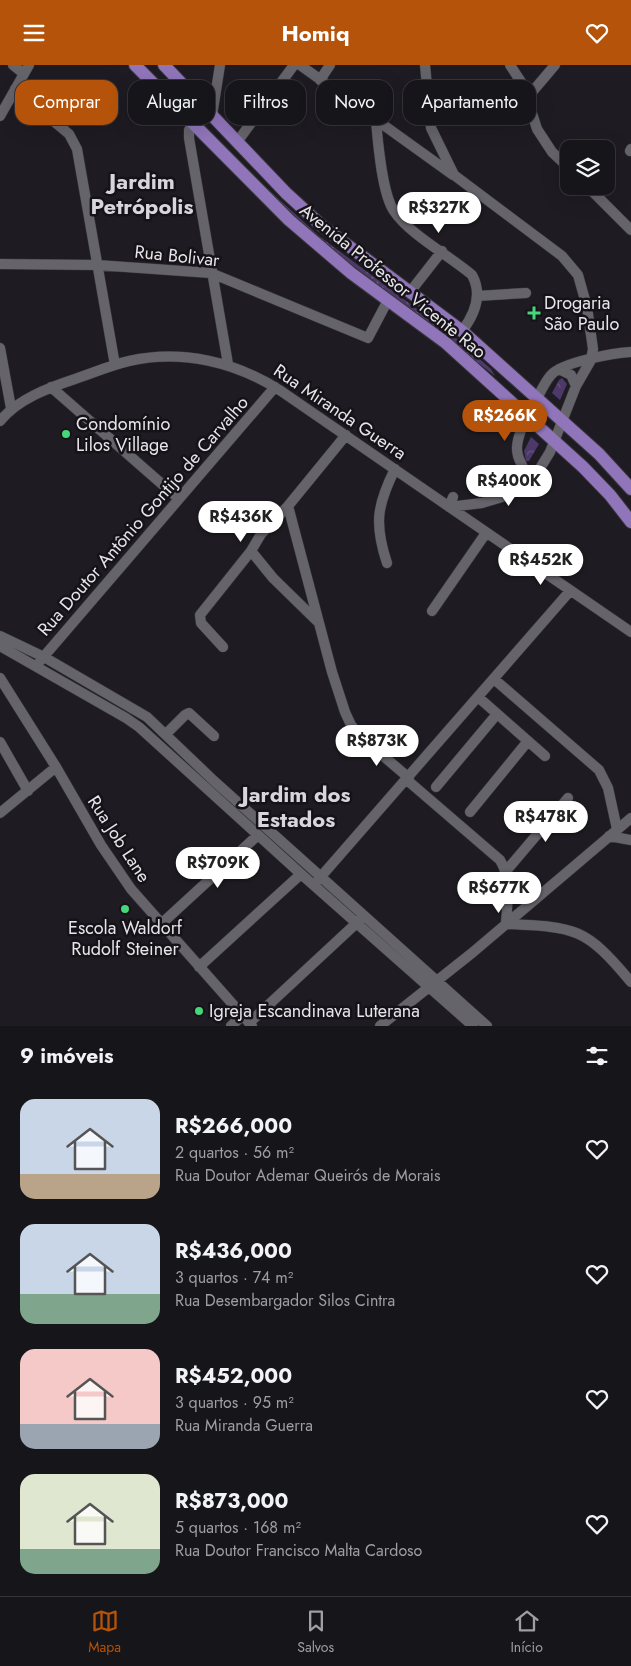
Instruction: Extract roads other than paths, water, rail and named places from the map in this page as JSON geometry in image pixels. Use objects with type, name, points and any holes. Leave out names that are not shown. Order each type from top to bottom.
[{"type":"main road","name":"Avenida Professor Vicente Rao","points":[[136,65],[151,80]]},
{"type":"main road","name":"Avenida Professor Vicente Rao","points":[[164,65],[178,80]]},
{"type":"main road","name":"Avenida Professor Vicente Rao","points":[[215,120],[286,193],[322,226],[462,331],[599,454],[631,489]]},
{"type":"main road","name":"Avenida Professor Vicente Rao","points":[[195,125],[253,186],[308,238],[388,301],[446,343],[555,440],[610,495],[631,522]]},
{"type":"street","points":[[14,65],[26,69],[20,80]]},
{"type":"street","points":[[215,98],[220,65]]},
{"type":"street","points":[[237,142],[294,65]]},
{"type":"street","points":[[300,65],[320,80],[330,65]]},
{"type":"street","points":[[510,65],[520,80]]},
{"type":"street","points":[[536,87],[555,65]]},
{"type":"street","points":[[427,67],[431,128],[454,175]]},
{"type":"street","points":[[0,116],[15,89]]},
{"type":"street","points":[[59,125],[74,140],[115,365]]},
{"type":"street","points":[[193,125],[189,130],[189,139],[228,364]]},
{"type":"street","points":[[377,125],[388,202],[399,218],[472,275],[478,296],[474,314],[462,331]]},
{"type":"street","points":[[382,125],[454,175],[562,256],[578,275],[589,322],[593,349],[591,360],[576,386],[555,440],[540,469],[528,483],[517,490],[491,500],[451,502]]},
{"type":"street","points":[[536,125],[552,152],[560,160]]},
{"type":"street","points":[[596,195],[631,230]]},
{"type":"street","points":[[410,292],[442,251]]},
{"type":"street","name":"Rua Bolivar","points":[[0,264],[97,265],[211,273],[368,338],[388,301]]},
{"type":"street","points":[[478,296],[526,293]]},
{"type":"street","points":[[0,348],[11,408]]},
{"type":"street","points":[[517,490],[524,478],[524,465],[518,454],[517,447],[528,417],[549,377],[559,369],[609,355],[631,352]]},
{"type":"street","points":[[584,373],[609,355]]},
{"type":"street","name":"Rua Miranda Guerra","points":[[0,421],[11,408],[51,387],[115,365],[159,357],[195,359],[228,364],[250,373],[275,387],[395,469],[451,502]]},
{"type":"street","points":[[559,369],[571,375],[576,386]]},
{"type":"street","points":[[51,387],[180,499]]},
{"type":"street","name":"Rua Doutor Antônio Gontijo de Carvalho","points":[[36,665],[275,387]]},
{"type":"street","points":[[223,647],[201,623],[200,615],[266,529],[288,507],[346,435]]},
{"type":"street","points":[[524,465],[532,469],[540,469]]},
{"type":"street","points":[[387,563],[379,534],[378,515],[384,490],[395,469]]},
{"type":"street","points":[[451,502],[466,519],[631,632]]},
{"type":"street","points":[[466,502],[466,519]]},
{"type":"street","points":[[288,507],[339,694],[351,725],[361,737],[489,848],[500,860],[506,871],[508,888],[506,924]]},
{"type":"street","points":[[432,611],[486,533]]},
{"type":"street","points":[[251,551],[273,578],[318,621]]},
{"type":"street","points":[[314,885],[570,591]]},
{"type":"street","points":[[0,636],[44,657],[133,707],[166,734],[258,835],[301,875],[357,923],[487,1026]]},
{"type":"street","points":[[0,646],[126,718],[209,783],[322,876],[365,916],[473,1026]]},
{"type":"street","name":"Rua Job Lane","points":[[0,678],[56,767],[113,864],[160,925],[248,1022]]},
{"type":"street","points":[[494,679],[599,770],[608,788],[617,829]]},
{"type":"street","points":[[478,697],[546,756]]},
{"type":"street","points":[[166,734],[189,713],[214,736]]},
{"type":"street","points":[[436,787],[497,714]]},
{"type":"street","points":[[470,812],[528,741]]},
{"type":"street","points":[[0,742],[28,791]]},
{"type":"street","points":[[0,813],[56,767]]},
{"type":"street","points":[[506,871],[568,798]]},
{"type":"street","points":[[380,1026],[506,924],[631,817]]},
{"type":"street","points":[[160,925],[258,835]]},
{"type":"street","points":[[609,837],[631,840]]},
{"type":"street","points":[[199,967],[301,875]]},
{"type":"street","points":[[231,1026],[248,1022],[365,916]]},
{"type":"street","points":[[506,924],[550,926],[574,931],[599,947],[631,983]]},
{"type":"place","name":"Drogaria São Paulo","points":[[534,313]]},
{"type":"place","name":"Condomínio Lilos Village","points":[[66,434]]},
{"type":"place","name":"Escola Waldorf Rudolf Steiner","points":[[125,909]]},
{"type":"place","name":"Igreja Escandinava Luterana","points":[[199,1011]]},
{"type":"district","name":"Jardim Petrópolis","points":[[142,194]]},
{"type":"district","name":"Jardim dos Estados","points":[[296,807]]}]
